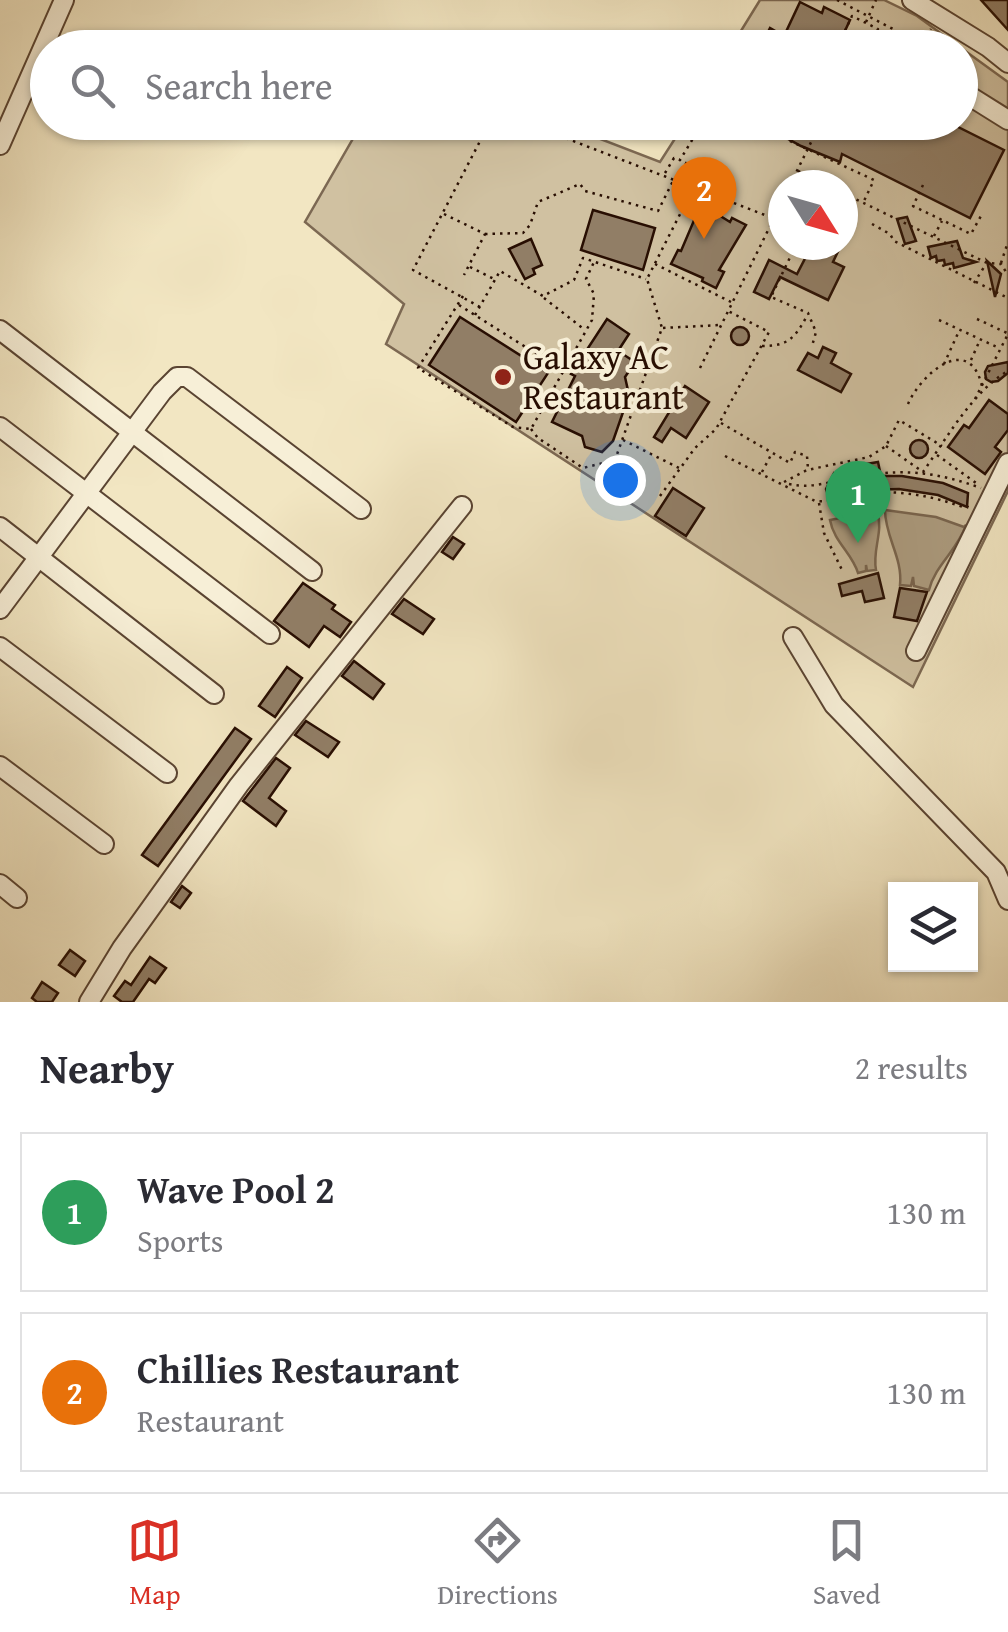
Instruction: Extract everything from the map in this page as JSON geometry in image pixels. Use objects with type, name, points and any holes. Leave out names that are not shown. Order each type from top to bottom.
[{"type":"street","points":[[51,30],[64,0]]},
{"type":"street","points":[[912,0],[961,30]]},
{"type":"street","points":[[978,41],[1008,63]]},
{"type":"street","points":[[0,146],[30,78]]},
{"type":"street","points":[[978,101],[1008,120]]},
{"type":"street","points":[[0,330],[312,571]]},
{"type":"street","points":[[0,609],[177,377],[187,377],[361,509]]},
{"type":"street","points":[[0,427],[270,634]]},
{"type":"street","points":[[916,651],[1008,463]]},
{"type":"street","points":[[89,1002],[122,948],[239,785],[462,506]]},
{"type":"street","points":[[0,527],[214,694]]},
{"type":"street","points":[[793,637],[834,704],[996,872],[1008,900]]},
{"type":"street","points":[[0,646],[167,773]]},
{"type":"street","points":[[0,766],[104,844]]},
{"type":"street","points":[[0,884],[17,898]]},
{"type":"path","points":[[837,0],[898,30]]},
{"type":"path","points":[[866,23],[876,0]]},
{"type":"path","points":[[846,30],[852,16],[878,30]]},
{"type":"path","points":[[930,30],[939,16]]},
{"type":"path","points":[[480,307],[413,270],[481,140]]},
{"type":"path","points":[[571,140],[768,215]]},
{"type":"path","points":[[680,160],[692,140]]},
{"type":"path","points":[[790,140],[874,180],[863,203]]},
{"type":"path","points":[[797,170],[812,140]]},
{"type":"path","points":[[462,296],[418,368],[513,428],[531,429],[583,468],[616,460],[662,328],[647,279],[702,171],[674,158],[664,176]]},
{"type":"path","points":[[443,213],[485,234],[510,236],[523,233],[530,225],[538,202],[580,184],[585,191],[658,211],[674,179]]},
{"type":"path","points":[[923,185],[913,206],[942,221],[972,234],[982,214]]},
{"type":"path","points":[[858,200],[987,263],[1001,264]]},
{"type":"path","points":[[934,237],[942,221]]},
{"type":"path","points":[[872,224],[890,234],[894,241],[1008,298]]},
{"type":"path","points":[[700,368],[768,229]]},
{"type":"path","points":[[464,274],[485,234]]},
{"type":"path","points":[[1001,264],[1008,242]]},
{"type":"path","points":[[574,280],[584,258],[647,279]]},
{"type":"path","points":[[789,260],[771,297],[808,313],[816,332],[812,346]]},
{"type":"path","points":[[586,279],[594,262]]},
{"type":"path","points":[[974,282],[987,263]]},
{"type":"path","points":[[655,264],[732,302]]},
{"type":"path","points":[[1001,264],[1008,275]]},
{"type":"path","points":[[468,266],[495,280]]},
{"type":"path","points":[[475,315],[500,271],[543,296],[586,330]]},
{"type":"path","points":[[543,296],[574,280],[586,279]]},
{"type":"path","points":[[531,429],[592,320],[594,294],[586,279]]},
{"type":"path","points":[[458,304],[562,370]]},
{"type":"path","points":[[660,496],[720,422],[769,332],[728,311]]},
{"type":"path","points":[[762,346],[782,346],[794,340],[808,313]]},
{"type":"path","points":[[972,405],[1008,334],[976,319]]},
{"type":"path","points":[[939,320],[1001,348]]},
{"type":"path","points":[[662,328],[721,325]]},
{"type":"path","points":[[944,364],[960,329]]},
{"type":"path","points":[[970,363],[980,339]]},
{"type":"path","points":[[908,404],[932,371],[962,359],[978,373],[982,386]]},
{"type":"path","points":[[924,472],[972,405],[996,378],[1008,371]]},
{"type":"path","points":[[782,483],[808,470],[869,457],[886,446],[900,420],[942,446]]},
{"type":"path","points":[[720,422],[790,463],[796,452],[807,456],[808,470]]},
{"type":"path","points":[[624,440],[680,469]]},
{"type":"path","points":[[886,446],[924,472]]},
{"type":"path","points":[[762,473],[772,452]]},
{"type":"path","points":[[936,454],[982,488]]},
{"type":"path","points":[[725,456],[818,501],[906,492],[966,508],[982,488]]},
{"type":"path","points":[[782,483],[808,488],[863,475],[924,472],[982,488]]},
{"type":"path","points":[[818,501],[824,533],[843,572]]},
{"type":"shaded area","points":[[760,0],[884,0],[936,30],[741,30]]},
{"type":"shaded area","points":[[978,60],[1008,82],[1008,491],[913,687],[386,344],[404,304],[305,222],[352,140],[603,140],[660,162],[674,140],[978,140]]},
{"type":"shaded area","points":[[885,510],[966,525],[929,590],[914,586],[913,577],[911,586],[900,585]]},
{"type":"shaded area","points":[[877,511],[876,570],[867,571],[866,565],[866,571],[858,573],[830,520]]},
{"type":"building","points":[[981,0],[1008,0],[1008,30]]},
{"type":"building","points":[[800,2],[822,13],[824,7],[850,20],[845,30],[787,30]]},
{"type":"building","points":[[978,137],[1004,150],[970,218],[842,154],[840,162],[790,140]]},
{"type":"building","points":[[701,204],[730,222],[732,218],[746,225],[719,270],[724,272],[716,288],[671,264],[681,251]]},
{"type":"building","points":[[593,210],[655,228],[643,270],[581,250]]},
{"type":"building","points":[[907,217],[916,241],[905,244],[897,219]]},
{"type":"building","points":[[531,239],[542,265],[525,279],[509,249]]},
{"type":"building","points":[[957,241],[963,258],[976,262],[954,268],[953,263],[945,265],[936,256],[931,258],[928,247]]},
{"type":"building","points":[[769,260],[797,274],[804,260],[834,260],[844,267],[828,300],[780,277],[769,299],[754,292]]},
{"type":"building","points":[[987,261],[1001,274],[995,297]]},
{"type":"building","points":[[460,317],[548,373],[516,422],[429,365]]},
{"type":"building","points":[[607,319],[629,334],[618,351],[635,362],[625,377],[629,395],[613,441],[602,452],[585,447],[582,436],[552,422],[575,376],[571,374]]},
{"type":"building","points":[[740,327],[747,329],[747,343],[740,345],[733,343],[731,336],[733,329]]},
{"type":"building","points":[[823,347],[836,353],[831,363],[851,374],[841,392],[798,370],[808,353],[818,358]]},
{"type":"building","points":[[1008,362],[1008,373],[998,381],[986,379],[988,366]]},
{"type":"building","points":[[685,386],[709,402],[686,438],[671,428],[662,442],[654,437]]},
{"type":"building","points":[[989,400],[1008,414],[1008,430],[995,447],[1001,452],[985,474],[948,447],[964,425],[969,428]]},
{"type":"building","points":[[919,440],[926,442],[926,456],[919,458],[912,456],[910,449],[912,442]]},
{"type":"building","points":[[878,462],[881,476],[943,483],[968,493],[967,507],[938,495],[899,489],[867,490],[829,498],[826,489],[834,473],[839,475],[850,467]]},
{"type":"building","points":[[673,488],[704,508],[686,536],[655,516]]},
{"type":"building","points":[[453,537],[464,544],[453,559],[442,552]]},
{"type":"building","points":[[878,573],[884,598],[865,602],[862,591],[842,596],[839,584]]},
{"type":"building","points":[[303,583],[335,605],[332,609],[351,622],[340,637],[324,626],[309,647],[274,621]]},
{"type":"building","points":[[900,588],[927,592],[917,621],[894,617]]},
{"type":"building","points":[[404,599],[434,619],[423,634],[392,614]]},
{"type":"building","points":[[354,661],[384,684],[373,699],[342,676]]},
{"type":"building","points":[[287,667],[302,678],[275,717],[259,706]]},
{"type":"building","points":[[306,721],[339,742],[328,757],[295,735]]},
{"type":"building","points":[[235,728],[251,739],[158,866],[142,855]]},
{"type":"building","points":[[276,758],[290,768],[269,798],[286,811],[276,826],[243,801]]},
{"type":"building","points":[[182,886],[191,893],[180,908],[171,902]]},
{"type":"building","points":[[70,950],[85,961],[75,976],[59,965]]},
{"type":"building","points":[[150,957],[166,968],[155,983],[149,979],[133,1002],[122,1002],[114,996],[125,981],[131,985]]},
{"type":"building","points":[[42,982],[58,993],[52,1002],[32,998]]},
{"type":"place","name":"Chillies Restaurant","points":[[704,239]]},
{"type":"place","name":"Galaxy AC Restaurant","points":[[503,377]]},
{"type":"place","name":"Wave Pool 2","points":[[858,543]]}]
